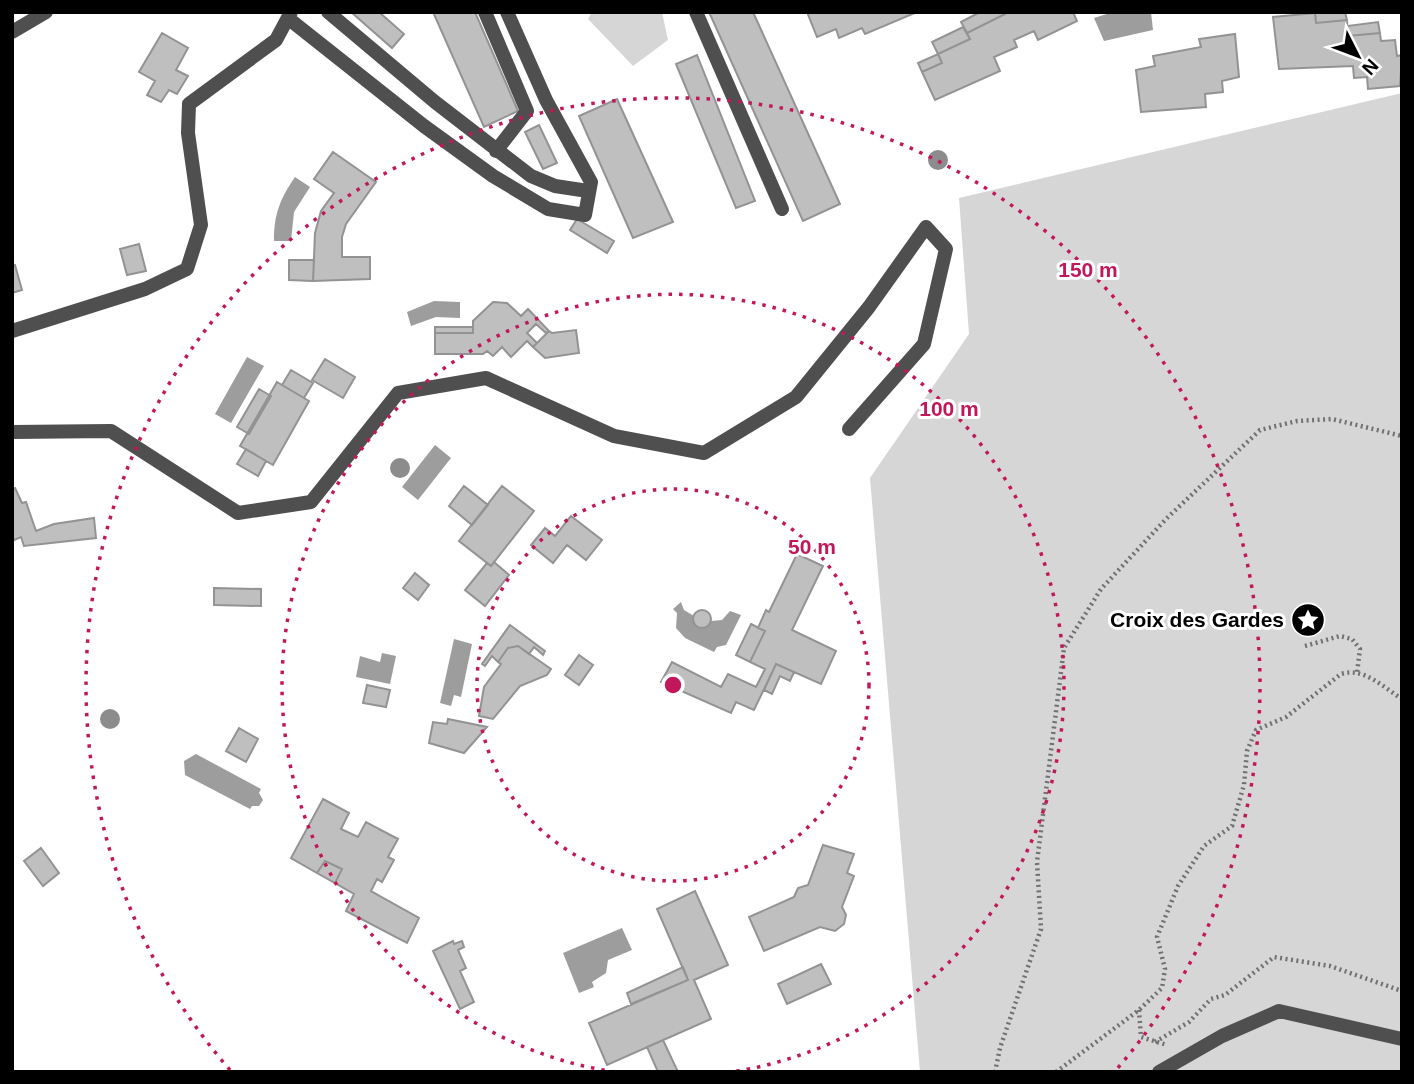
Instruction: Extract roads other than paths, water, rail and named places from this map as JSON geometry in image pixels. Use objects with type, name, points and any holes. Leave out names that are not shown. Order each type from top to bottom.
[{"type":"street","points":[[12,32],[46,12]]},
{"type":"street","points":[[328,12],[465,126],[531,176],[555,186],[588,191]]},
{"type":"street","points":[[485,12],[527,111],[496,151]]},
{"type":"street","points":[[12,331],[145,289],[187,269],[201,225],[188,133],[189,104],[276,40],[290,16],[451,146],[548,209],[585,215],[591,182],[546,100],[507,12]]},
{"type":"street","points":[[696,12],[782,209]]},
{"type":"street","points":[[451,146],[465,126]]},
{"type":"street","points":[[12,432],[111,431],[238,513],[311,502],[398,393],[486,378],[614,436],[704,453],[796,397],[869,307],[926,227],[946,249],[924,344],[849,429]]},
{"type":"street","points":[[1159,1072],[1279,1011],[1402,1039]]},
{"type":"street","points":[[1178,1072],[1187,1056]]},
{"type":"place","name":"Croix des Gardes","points":[[1308,620]]}]
